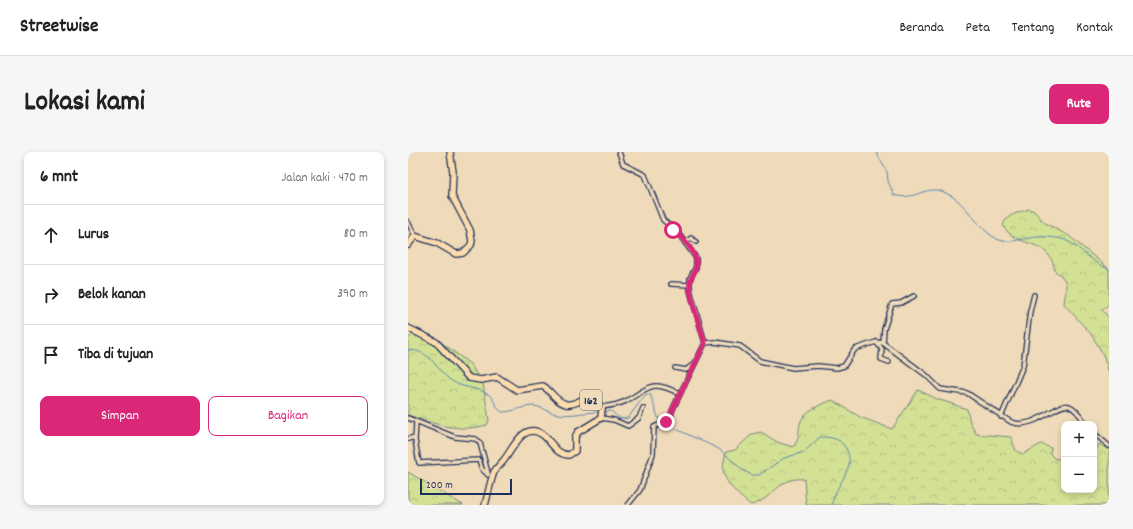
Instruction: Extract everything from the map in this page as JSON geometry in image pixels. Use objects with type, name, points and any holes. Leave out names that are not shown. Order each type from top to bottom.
[{"type":"main road","points":[[408,245],[415,236],[437,243],[456,254],[463,252],[471,245],[472,238],[470,230],[452,196],[453,172],[450,152]]},
{"type":"main road","name":"162","points":[[408,328],[436,342],[469,378],[481,380],[497,377],[517,390],[543,386],[563,403],[573,404],[587,398],[601,407],[603,412],[601,418],[579,430],[575,437],[575,451],[568,455],[560,453],[549,440],[539,432],[523,434],[515,442],[505,459],[491,476],[485,505]]},
{"type":"street","points":[[619,152],[619,157],[623,164],[645,175],[663,220],[694,254],[696,262],[695,270],[690,278],[690,284],[705,343],[694,363],[686,385],[672,411],[670,420],[654,427],[653,454],[640,490],[628,505]]},
{"type":"street","points":[[408,222],[415,236]]},
{"type":"street","points":[[685,243],[691,238],[696,242]]},
{"type":"street","points":[[671,284],[690,284]]},
{"type":"street","points":[[1001,417],[1023,366],[1030,310],[1034,295]]},
{"type":"street","points":[[884,343],[884,329],[892,304],[901,303],[914,296]]},
{"type":"street","points":[[705,343],[715,342],[740,346],[760,361],[793,368],[818,366],[837,368],[846,363],[855,349],[876,342],[884,343],[926,376],[940,390],[967,393],[1001,417],[1015,424],[1026,423],[1039,419],[1062,406],[1067,405],[1073,408],[1084,421]]},
{"type":"street","points":[[876,342],[882,349],[881,359],[889,362]]},
{"type":"street","points":[[676,368],[686,370],[694,363]]},
{"type":"street","points":[[601,407],[616,405],[627,401],[650,386],[663,388],[680,394]]},
{"type":"street","points":[[601,418],[614,420],[628,426],[639,418],[643,408]]},
{"type":"street","points":[[408,418],[455,437],[476,439],[481,446],[491,476]]},
{"type":"street","points":[[416,422],[415,437],[419,463],[479,460],[482,470],[491,476]]},
{"type":"street","points":[[1097,436],[1109,446]]},
{"type":"street","points":[[408,439],[415,437]]},
{"type":"green space","points":[[1029,209],[1034,211],[1045,223],[1069,236],[1109,269],[1109,304],[1102,310],[1109,318],[1109,373],[1103,354],[1091,334],[1064,304],[1066,289],[1065,281],[1055,271],[1052,260],[1046,252],[1039,247],[1015,238],[1008,233],[1003,225],[1010,216]]},
{"type":"green space","points":[[418,329],[433,336],[470,364],[483,384],[489,420],[487,425],[456,428],[408,415],[408,339]]},
{"type":"green space","points":[[918,390],[937,399],[967,409],[970,422],[976,434],[1011,437],[1016,451],[1023,454],[1041,444],[1051,448],[1050,454],[1055,459],[1061,458],[1061,493],[1097,493],[1097,448],[1099,444],[1109,450],[1109,505],[806,505],[804,479],[795,479],[788,481],[759,502],[751,505],[729,484],[724,473],[723,468],[726,452],[735,450],[752,434],[761,432],[777,442],[793,447],[798,439],[800,424],[805,415],[818,406],[832,400],[860,417],[892,429]]},
{"type":"green space","points":[[408,472],[463,505],[408,505]]},
{"type":"waterway","points":[[876,152],[887,172],[888,181],[894,195],[902,197],[932,190],[946,193],[960,203],[990,235],[997,239],[1009,241],[1037,237],[1058,238],[1071,243],[1096,262],[1109,269]]},
{"type":"waterway","points":[[408,350],[416,351],[427,356],[449,379],[454,382],[479,390],[489,395],[502,412],[532,406],[563,414],[598,412]]},
{"type":"waterway","points":[[604,412],[611,411],[620,418],[628,418],[645,395],[650,394],[659,420],[662,422]]},
{"type":"waterway","points":[[665,424],[719,449],[744,471],[752,475],[759,475],[784,458],[804,452],[820,437],[838,440],[845,447],[849,455],[849,462],[848,469],[837,490],[832,505]]},
{"type":"route","points":[[666,422],[671,418],[672,411],[686,385],[694,363],[705,343],[690,290],[690,278],[696,267],[696,258],[678,233],[673,230]]}]
